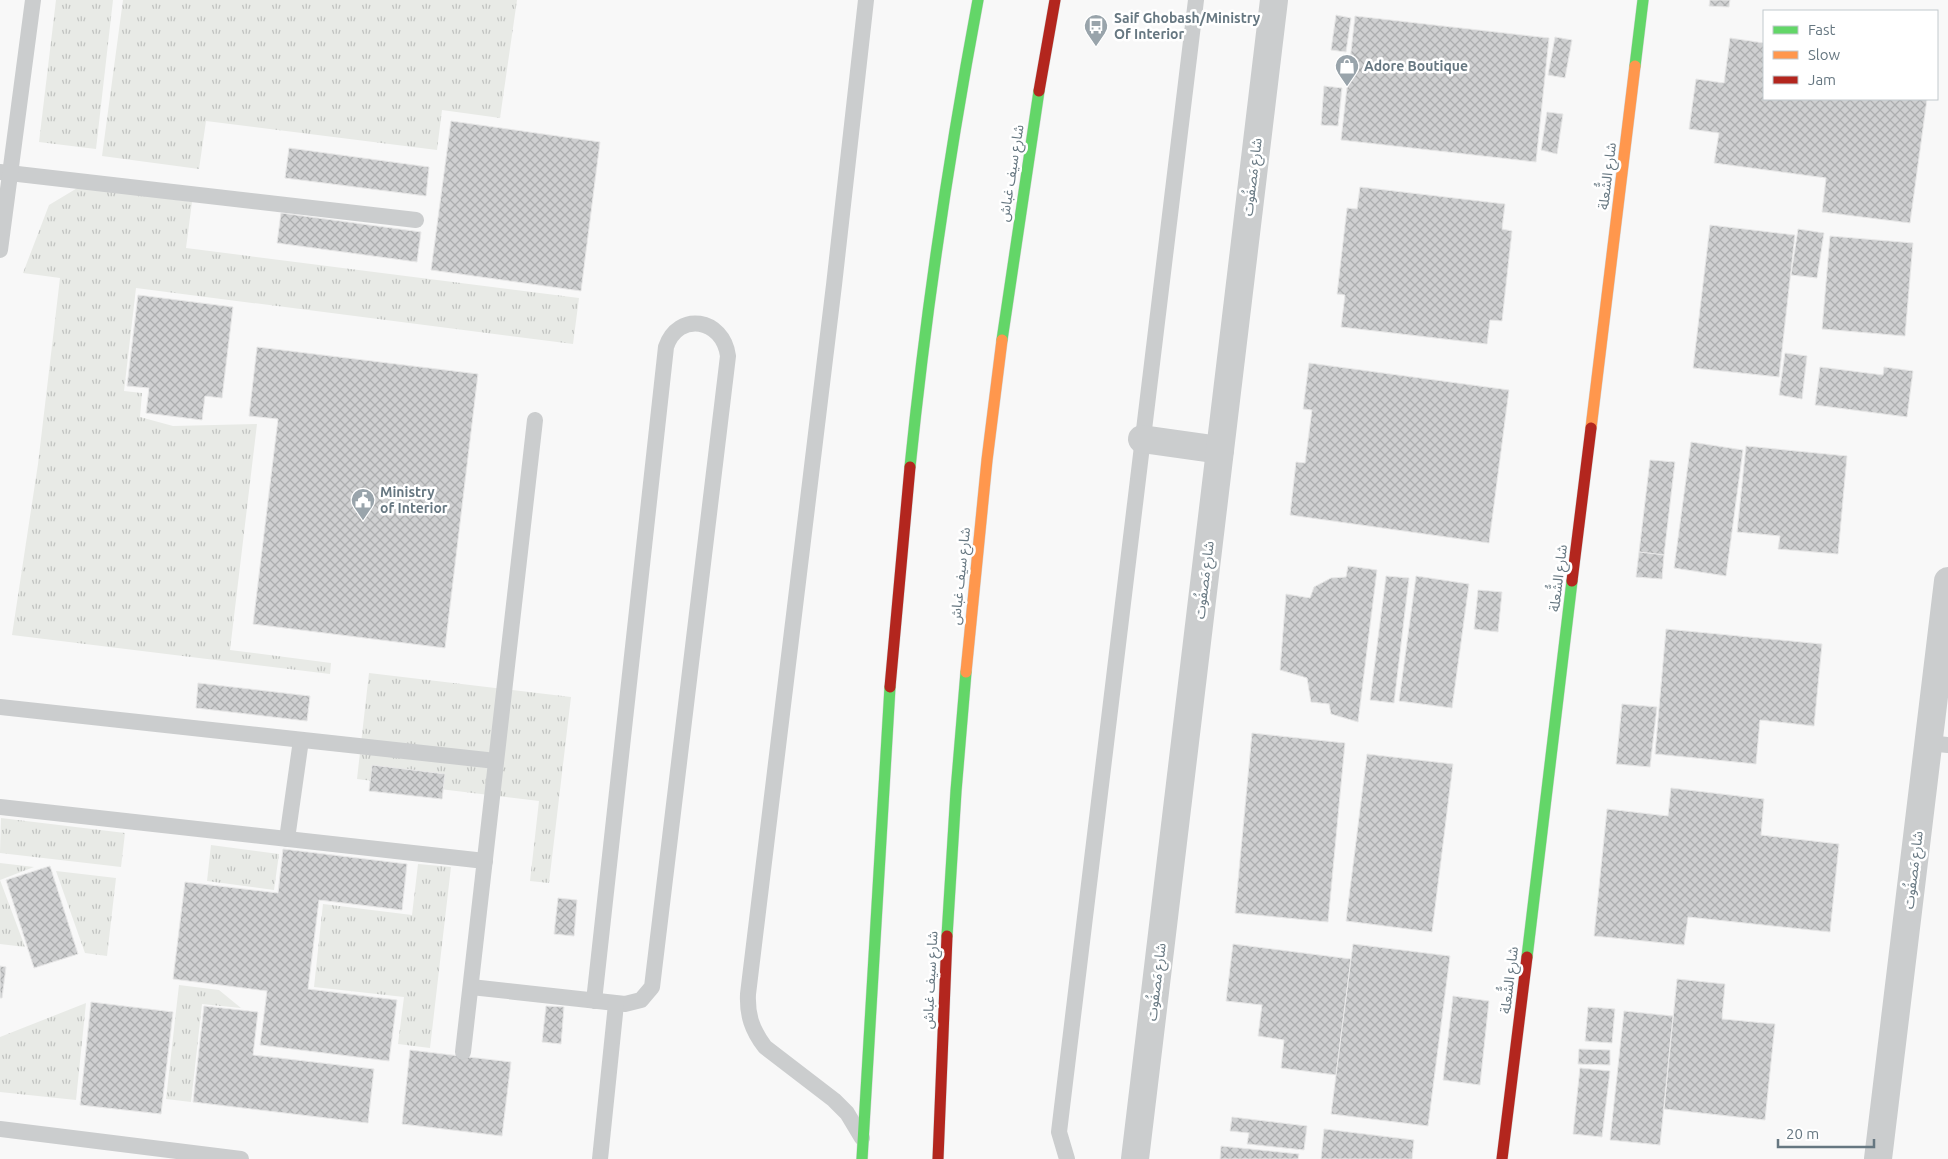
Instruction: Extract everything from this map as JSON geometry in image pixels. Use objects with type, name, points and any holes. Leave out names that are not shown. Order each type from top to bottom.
[{"type":"street","points":[[862,1159],[882,802],[907,489],[941,222],[954,133],[978,0]]},
{"type":"street","name":"شارع سيف غباش","points":[[938,1159],[944,985],[960,740],[976,560],[1014,251],[1055,0]]},
{"type":"street","name":"شارع مَصفُوت","points":[[1135,1159],[1274,0]]},
{"type":"street","name":"شارع الشُّعلة","points":[[1502,1159],[1643,0]]},
{"type":"street","points":[[1142,439],[1220,450]]},
{"type":"street","name":"شارع مَصفُوت","points":[[1878,1159],[1938,744],[1948,581]]},
{"type":"lane","points":[[0,250],[5,172],[32,0]]},
{"type":"lane","points":[[863,1140],[847,1113],[834,1100],[765,1047],[756,1036],[748,1008],[750,974],[834,285],[866,0]]},
{"type":"lane","points":[[1067,1159],[1059,1132],[1196,0]]},
{"type":"lane","points":[[5,172],[416,220]]},
{"type":"lane","points":[[471,987],[616,1004],[634,1003],[642,1000],[652,987],[728,356],[722,338],[712,328],[703,324],[692,324],[678,330],[670,337],[666,347],[594,1001]]},
{"type":"lane","points":[[463,1052],[535,420]]},
{"type":"lane","points":[[0,707],[496,761]]},
{"type":"lane","points":[[287,839],[301,740]]},
{"type":"lane","points":[[0,807],[485,861]]},
{"type":"lane","points":[[600,1159],[616,1004]]},
{"type":"lane","points":[[0,1130],[242,1159]]},
{"type":"green space","points":[[56,0],[113,0],[96,149],[39,142]]},
{"type":"green space","points":[[123,0],[517,0],[500,118],[442,110],[437,150],[206,121],[199,169],[102,156]]},
{"type":"green space","points":[[79,187],[192,202],[186,248],[579,298],[573,344],[136,288],[124,391],[142,393],[140,417],[173,426],[257,424],[230,650],[331,663],[330,674],[12,635],[38,464],[60,278],[23,273],[49,205]]},
{"type":"green space","points":[[369,673],[571,697],[549,883],[530,881],[539,801],[357,779]]},
{"type":"green space","points":[[1,818],[125,833],[121,867],[0,853]]},
{"type":"green space","points":[[211,845],[279,854],[274,890],[207,881]]},
{"type":"green space","points":[[0,863],[34,867],[0,880]]},
{"type":"green space","points":[[418,864],[451,867],[430,1048],[398,1044],[404,997],[314,987],[323,904],[412,915]]},
{"type":"green space","points":[[56,871],[116,878],[107,956],[85,953]]},
{"type":"green space","points":[[0,880],[25,947],[0,944]]},
{"type":"green space","points":[[179,985],[219,990],[241,1008],[202,1004],[191,1102],[166,1099]]},
{"type":"green space","points":[[86,1003],[76,1100],[0,1092],[0,1037]]},
{"type":"building","points":[[1710,0],[1730,0],[1729,7],[1709,6]]},
{"type":"building","points":[[1336,15],[1351,18],[1346,52],[1331,50]]},
{"type":"building","points":[[1355,16],[1549,38],[1536,162],[1341,140]]},
{"type":"building","points":[[1555,37],[1572,40],[1565,78],[1548,75]]},
{"type":"building","points":[[1730,38],[1763,43],[1763,100],[1927,100],[1910,223],[1822,212],[1826,178],[1714,163],[1719,133],[1689,129],[1696,79],[1724,83]]},
{"type":"building","points":[[1324,86],[1342,88],[1338,126],[1321,125]]},
{"type":"building","points":[[1547,112],[1563,114],[1557,154],[1541,150]]},
{"type":"building","points":[[451,121],[600,142],[581,291],[431,270]]},
{"type":"building","points":[[289,148],[429,167],[426,196],[285,178]]},
{"type":"building","points":[[1360,187],[1505,204],[1502,229],[1512,231],[1502,321],[1490,320],[1487,344],[1341,327],[1345,295],[1337,294],[1347,208],[1357,209]]},
{"type":"building","points":[[281,213],[421,232],[417,262],[277,243]]},
{"type":"building","points":[[1710,225],[1795,235],[1779,377],[1693,368]]},
{"type":"building","points":[[1798,229],[1824,233],[1817,278],[1791,275]]},
{"type":"building","points":[[1830,236],[1913,243],[1905,336],[1822,329]]},
{"type":"building","points":[[138,295],[233,307],[222,398],[205,396],[202,420],[146,413],[149,388],[127,386]]},
{"type":"building","name":"Ministry of Interior","points":[[257,347],[478,374],[445,648],[253,624],[278,419],[249,416]]},
{"type":"building","points":[[1785,353],[1807,356],[1802,399],[1779,395]]},
{"type":"building","points":[[1309,363],[1509,390],[1489,543],[1290,515],[1296,462],[1305,463],[1312,410],[1303,409]]},
{"type":"building","points":[[1820,367],[1883,375],[1884,367],[1913,371],[1907,417],[1815,405]]},
{"type":"building","points":[[1691,442],[1743,450],[1726,576],[1674,568]]},
{"type":"building","points":[[1746,446],[1847,456],[1838,554],[1778,549],[1780,536],[1737,532]]},
{"type":"building","points":[[1650,460],[1675,462],[1664,555],[1639,552]]},
{"type":"building","points":[[1639,552],[1664,555],[1662,579],[1636,577]]},
{"type":"building","points":[[1348,566],[1377,570],[1358,722],[1331,714],[1329,704],[1311,702],[1307,678],[1280,670],[1286,594],[1310,598],[1314,587],[1331,578],[1346,577]]},
{"type":"building","points":[[1386,576],[1409,578],[1394,703],[1370,700]]},
{"type":"building","points":[[1416,576],[1469,584],[1452,708],[1399,701]]},
{"type":"building","points":[[1478,590],[1502,592],[1498,632],[1474,629]]},
{"type":"building","points":[[1666,629],[1822,644],[1814,726],[1760,720],[1756,764],[1655,754]]},
{"type":"building","points":[[198,683],[310,696],[307,721],[196,708]]},
{"type":"building","points":[[1622,704],[1657,707],[1650,767],[1616,764]]},
{"type":"building","points":[[1252,733],[1345,743],[1328,922],[1235,913]]},
{"type":"building","points":[[1367,754],[1453,764],[1432,932],[1346,921]]},
{"type":"building","points":[[372,765],[445,774],[442,799],[369,791]]},
{"type":"building","points":[[1671,788],[1764,799],[1761,835],[1839,844],[1830,932],[1688,917],[1684,945],[1594,936],[1607,809],[1668,816]]},
{"type":"building","points":[[283,849],[407,864],[402,910],[319,900],[308,989],[397,1000],[389,1061],[260,1045],[267,991],[173,979],[185,882],[278,893]]},
{"type":"building","points":[[50,866],[78,954],[34,968],[6,880]]},
{"type":"building","points":[[558,898],[577,900],[574,936],[554,934]]},
{"type":"building","points":[[1233,944],[1351,959],[1336,1075],[1281,1068],[1284,1040],[1258,1036],[1262,1005],[1226,1001]]},
{"type":"building","points":[[1353,944],[1450,956],[1428,1126],[1331,1114]]},
{"type":"building","points":[[0,966],[6,967],[2,998],[0,998]]},
{"type":"building","points":[[1677,979],[1725,984],[1722,1019],[1775,1024],[1765,1120],[1664,1109]]},
{"type":"building","points":[[1453,996],[1489,1001],[1480,1085],[1443,1080]]},
{"type":"building","points":[[91,1002],[173,1012],[161,1114],[80,1105]]},
{"type":"building","points":[[204,1006],[258,1012],[253,1055],[374,1069],[368,1123],[193,1102]]},
{"type":"building","points":[[546,1006],[564,1007],[561,1044],[542,1042]]},
{"type":"building","points":[[1588,1007],[1615,1009],[1612,1043],[1585,1041]]},
{"type":"building","points":[[1624,1011],[1673,1016],[1660,1145],[1610,1140]]},
{"type":"building","points":[[1579,1049],[1610,1050],[1610,1065],[1578,1064]]},
{"type":"building","points":[[410,1050],[511,1062],[502,1136],[402,1124]]},
{"type":"building","points":[[1580,1068],[1610,1071],[1602,1137],[1573,1134]]},
{"type":"building","points":[[1232,1117],[1307,1126],[1304,1150],[1247,1144],[1249,1133],[1230,1131]]},
{"type":"building","points":[[1324,1129],[1414,1140],[1412,1159],[1321,1159]]},
{"type":"building","points":[[1221,1146],[1299,1154],[1298,1159],[1220,1159]]},
{"type":"traffic: fast","points":[[910,467],[939,233],[957,116],[978,0]]},
{"type":"traffic: fast","points":[[1635,66],[1643,0]]},
{"type":"traffic: fast","points":[[1002,340],[1039,91]]},
{"type":"traffic: fast","points":[[1527,957],[1572,581]]},
{"type":"traffic: fast","points":[[947,936],[966,672]]},
{"type":"traffic: fast","points":[[862,1159],[890,687]]},
{"type":"traffic: slow","points":[[1591,428],[1635,66]]},
{"type":"traffic: slow","points":[[966,672],[987,460],[1002,340]]},
{"type":"traffic: jam","points":[[1039,91],[1055,0]]},
{"type":"traffic: jam","points":[[1572,581],[1591,428]]},
{"type":"traffic: jam","points":[[890,687],[910,467]]},
{"type":"traffic: jam","points":[[938,1159],[947,936]]},
{"type":"traffic: jam","points":[[1502,1159],[1527,957]]},
{"type":"place","name":"Saif Ghobash/Ministry Of Interior","points":[[1096,47]]},
{"type":"place","name":"Adore Boutique","points":[[1347,87]]},
{"type":"place","name":"Ministry of Interior","points":[[363,521]]}]
